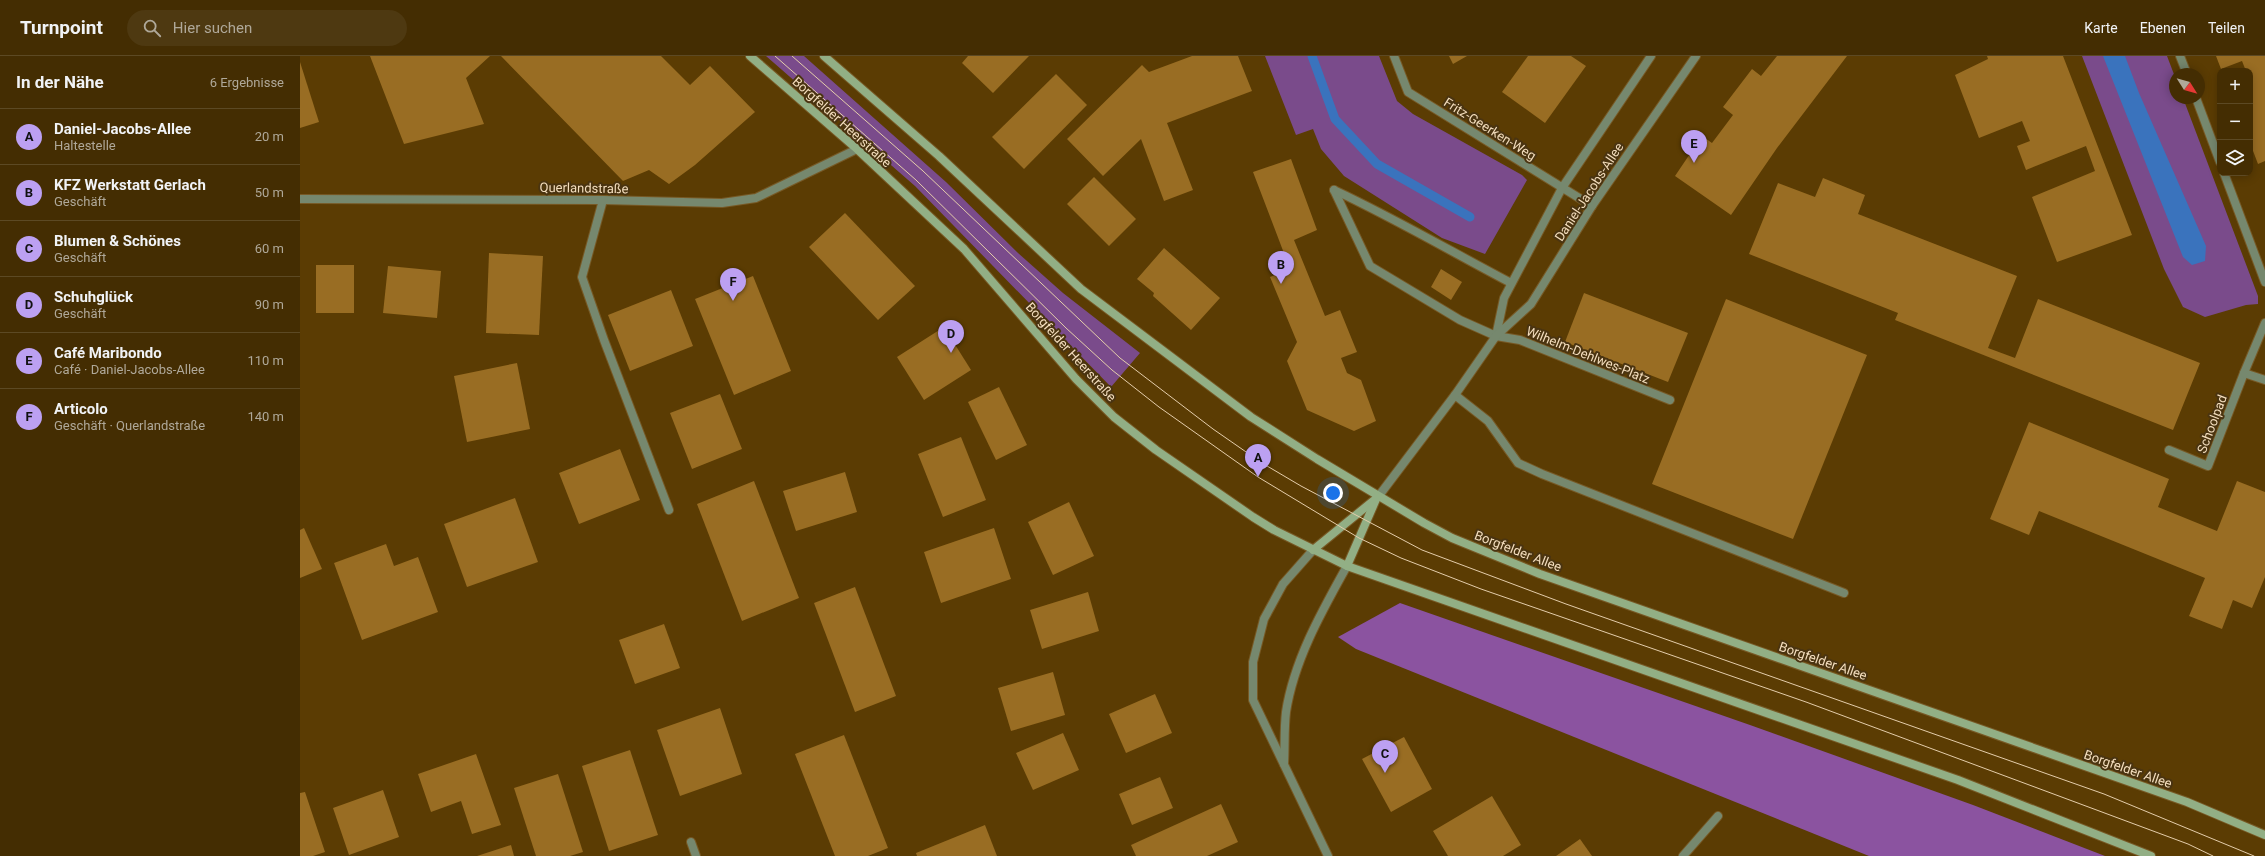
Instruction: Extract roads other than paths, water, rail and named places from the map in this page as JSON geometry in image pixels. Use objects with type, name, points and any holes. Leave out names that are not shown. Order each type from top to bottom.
[{"type":"main road","name":"Borgfelder Heerstraße","points":[[750,56],[857,149],[964,249],[1076,379],[1114,417],[1156,450],[1252,517],[1313,550]]},
{"type":"main road","points":[[824,56],[939,156],[1080,289],[1251,417],[1378,497]]},
{"type":"main road","points":[[1378,497],[1313,550],[1347,566],[1958,780],[2151,856]]},
{"type":"main road","points":[[1347,566],[1378,497]]},
{"type":"main road","name":"Borgfelder Allee","points":[[1378,497],[1452,538],[1540,574],[2187,802],[2265,835]]},
{"type":"street","name":"Fritz-Geerken-Weg","points":[[1394,56],[1408,92],[1592,206]]},
{"type":"street","name":"Daniel-Jacobs-Allee","points":[[1496,336],[1504,298],[1562,188],[1652,56]]},
{"type":"street","name":"Daniel-Jacobs-Allee","points":[[1378,497],[1455,395],[1496,336],[1531,304],[1592,206],[1696,56]]},
{"type":"street","points":[[2180,56],[2185,68]]},
{"type":"street","points":[[2198,104],[2217,154]]},
{"type":"street","name":"Querlandstraße","points":[[300,200],[603,200],[722,203],[756,198],[857,149]]},
{"type":"street","points":[[2225,176],[2265,282]]},
{"type":"street","name":"Wilhelm-Dehlwes-Platz","points":[[1511,283],[1475,265],[1388,215],[1334,190],[1370,266],[1460,320],[1496,336],[1520,340],[1670,400]]},
{"type":"street","points":[[603,200],[582,277],[604,340],[669,510]]},
{"type":"street","points":[[2265,323],[2244,373],[2265,380]]},
{"type":"street","name":"Schoolpad","points":[[2169,450],[2208,466],[2244,373]]},
{"type":"street","points":[[1455,395],[1488,421],[1518,462],[1542,474],[1844,593]]},
{"type":"street","points":[[1313,550],[1283,584],[1264,619],[1253,662],[1253,700],[1328,856]]},
{"type":"street","points":[[1284,766],[1286,712],[1292,684],[1316,624],[1347,566]]},
{"type":"street","points":[[1683,856],[1718,816]]},
{"type":"street","points":[[691,842],[696,856]]},
{"type":"water","points":[[2103,56],[2125,56],[2139,93],[2206,246],[2205,261],[2192,265],[2183,257]]},
{"type":"waterway","points":[[1312,56],[1335,119],[1377,164],[1470,217]]},
{"type":"tram line","points":[[775,56],[916,180],[1066,328],[1112,370],[1159,407],[1258,477],[1359,538],[1401,558],[1481,589],[1806,702],[2188,844],[2213,856]]},
{"type":"tram line","points":[[792,56],[923,171],[1120,358],[1213,429],[1262,463],[1301,486],[1422,550],[1566,604],[2104,794],[2254,856]]},
{"type":"place","name":"Café Maribondo","points":[[1694,163]]},
{"type":"place","name":"KFZ Werkstatt Gerlach","points":[[1281,284]]},
{"type":"place","name":"Articolo","points":[[733,301]]},
{"type":"place","name":"Schuhglück","points":[[951,353]]},
{"type":"place","name":"Daniel-Jacobs-Allee","points":[[1258,477]]},
{"type":"place","name":"Blumen & Schönes","points":[[1385,773]]}]
